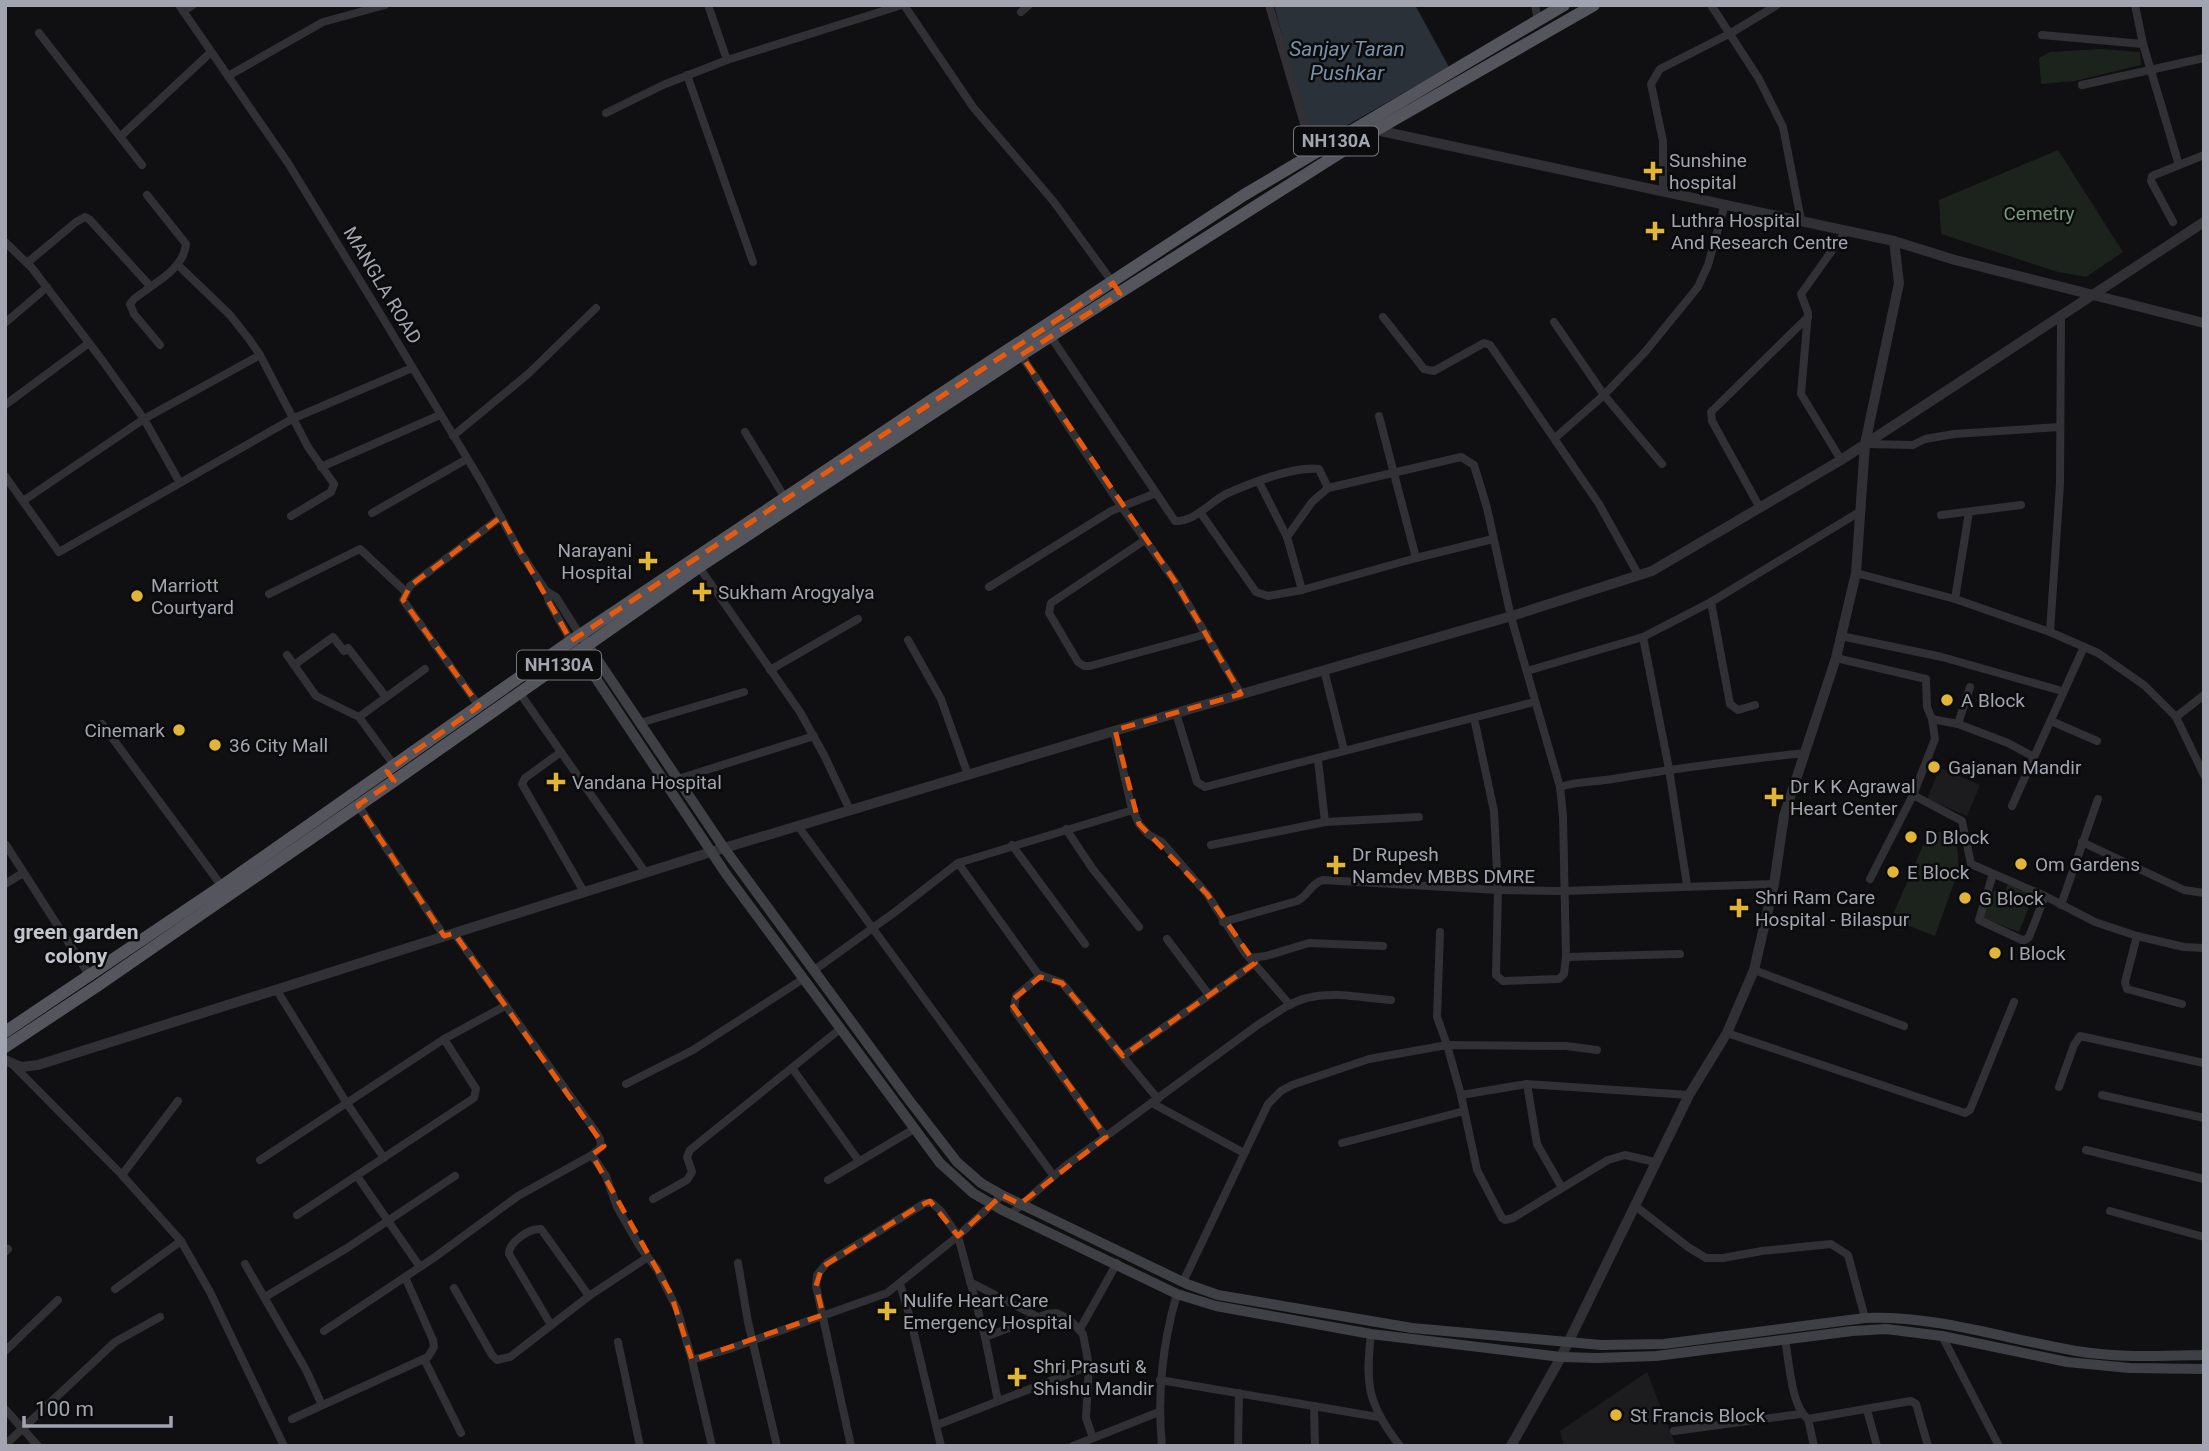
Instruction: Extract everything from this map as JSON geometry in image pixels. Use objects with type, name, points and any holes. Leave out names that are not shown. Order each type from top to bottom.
[{"type":"highway","name":"NH130A","points":[[5,1032],[358,805],[392,772],[519,692],[579,643],[785,498],[857,457],[1051,337],[1244,195],[1564,5]]},
{"type":"highway","name":"NH130A","points":[[5,1047],[97,986],[479,706],[699,567],[857,457],[1116,289],[1376,130],[1594,5]]},
{"type":"main road","points":[[579,643],[640,723],[724,848],[813,971],[957,1162],[981,1183],[1002,1195],[1183,1282],[1218,1295],[1412,1328],[1568,1343],[1664,1344],[1891,1317],[2080,1351],[2142,1356],[2204,1355]]},
{"type":"main road","points":[[579,643],[711,852],[914,1129],[956,1180],[1011,1214],[1177,1294],[1216,1306],[1371,1334],[1562,1357],[1597,1359],[1656,1356],[1886,1328],[1942,1336],[2067,1362],[2130,1368],[2204,1368]]},
{"type":"street","points":[[181,8],[193,5]]},
{"type":"street","points":[[228,76],[323,22],[385,5]]},
{"type":"street","points":[[708,5],[727,60]]},
{"type":"street","points":[[606,113],[687,75],[727,60],[903,5],[973,107],[1054,202],[1116,289]]},
{"type":"street","points":[[1021,12],[1029,5]]},
{"type":"street","points":[[1269,5],[1313,154]]},
{"type":"street","points":[[1535,5],[1538,20]]},
{"type":"street","points":[[1711,5],[1759,79],[1783,127],[1801,220]]},
{"type":"street","points":[[1664,190],[1663,141],[1651,84],[1660,69],[1731,33],[1777,5]]},
{"type":"street","points":[[2135,5],[2143,44],[2179,165]]},
{"type":"street","name":"MANGLA ROAD","points":[[181,8],[288,163],[467,458],[520,552],[546,591],[549,602],[579,643]]},
{"type":"street","points":[[39,33],[142,165]]},
{"type":"street","points":[[2042,35],[2143,44]]},
{"type":"street","points":[[121,135],[211,52]]},
{"type":"street","points":[[2081,85],[2204,58]]},
{"type":"street","points":[[687,75],[753,262]]},
{"type":"street","points":[[1376,130],[1894,241],[1955,260],[2204,323]]},
{"type":"street","points":[[2174,222],[2151,180],[2153,175],[2204,155]]},
{"type":"street","points":[[147,195],[185,242],[186,251],[178,265],[134,299],[130,307],[160,345]]},
{"type":"street","points":[[1555,438],[1604,395],[1645,352],[1698,287],[1708,265],[1725,204]]},
{"type":"street","points":[[27,263],[76,222],[87,218],[150,286]]},
{"type":"street","points":[[10,1063],[38,1065],[645,872],[1114,731],[1511,617],[1653,571],[1841,460],[2204,222]]},
{"type":"street","points":[[1841,460],[1801,394],[1808,308],[1801,292],[1846,231]]},
{"type":"street","points":[[1511,1446],[1562,1357],[1655,1161],[1689,1095],[1727,1033],[1754,970],[1774,884],[1784,816],[1836,658],[1856,573],[1865,444],[1899,283],[1894,241]]},
{"type":"street","points":[[5,242],[47,287],[89,343],[144,419],[180,483]]},
{"type":"street","points":[[178,265],[230,315],[260,355],[292,419],[333,482],[333,490],[291,516]]},
{"type":"street","points":[[5,323],[47,287]]},
{"type":"street","points":[[453,436],[528,374],[596,308]]},
{"type":"street","points":[[1383,317],[1429,372],[1434,372],[1484,343],[1490,345],[1599,504],[1639,576]]},
{"type":"street","points":[[1760,508],[1712,421],[1711,412],[1808,317]]},
{"type":"street","points":[[2050,632],[2060,484],[2061,317]]},
{"type":"street","points":[[1554,322],[1604,395],[1662,464]]},
{"type":"street","points":[[1051,337],[1175,521],[1200,512],[1229,493],[1302,468],[1316,468],[1321,471],[1328,488]]},
{"type":"street","points":[[5,405],[89,343]]},
{"type":"street","points":[[23,501],[144,419],[260,355]]},
{"type":"street","points":[[1021,355],[1208,634],[1241,694]]},
{"type":"street","points":[[5,476],[60,552],[292,419],[412,368]]},
{"type":"street","points":[[321,467],[440,415]]},
{"type":"street","points":[[1379,416],[1416,558]]},
{"type":"street","points":[[1865,444],[1913,445],[1925,439],[1954,434],[2060,427]]},
{"type":"street","points":[[745,432],[785,498]]},
{"type":"street","points":[[1287,537],[1312,502],[1328,488],[1461,457],[1474,465],[1487,508],[1511,617],[1560,787],[1566,957],[1564,974],[1559,979],[1503,981],[1496,975],[1499,890],[1494,811],[1474,718]]},
{"type":"street","points":[[372,513],[467,458]]},
{"type":"street","points":[[1259,482],[1287,537],[1303,590]]},
{"type":"street","points":[[989,587],[1121,506],[1156,493]]},
{"type":"street","points":[[1941,515],[2021,505]]},
{"type":"street","points":[[1200,512],[1258,594],[1268,597],[1493,539]]},
{"type":"street","points":[[1527,671],[1643,637],[1711,602],[1861,512]]},
{"type":"street","points":[[1955,599],[1969,512]]},
{"type":"street","points":[[479,706],[404,605],[403,600],[406,592],[501,517]]},
{"type":"street","points":[[1145,540],[1051,603],[1049,612],[1079,662],[1090,666],[1208,634]]},
{"type":"street","points":[[270,594],[360,548],[406,592]]},
{"type":"street","points":[[699,567],[814,736],[850,810]]},
{"type":"street","points":[[1856,573],[1955,599],[2050,632],[2098,653],[2144,685],[2175,717],[2204,775]]},
{"type":"street","points":[[1711,602],[1730,704],[1738,710],[1755,705]]},
{"type":"street","points":[[771,670],[858,619]]},
{"type":"street","points":[[1841,636],[1941,657],[2062,691]]},
{"type":"street","points":[[294,665],[333,637],[344,651],[348,648],[386,697]]},
{"type":"street","points":[[1643,637],[1669,769],[1688,886]]},
{"type":"street","points":[[908,640],[941,699],[968,775]]},
{"type":"street","points":[[2012,806],[2084,647]]},
{"type":"street","points":[[288,655],[316,696],[359,717],[392,772]]},
{"type":"street","points":[[1836,658],[1926,679],[1927,706],[1935,739],[1913,796],[1870,878]]},
{"type":"street","points":[[359,717],[425,669]]},
{"type":"street","points":[[1324,670],[1344,750]]},
{"type":"street","points":[[1958,724],[1970,687]]},
{"type":"street","points":[[519,692],[645,872]]},
{"type":"street","points":[[640,723],[744,692]]},
{"type":"street","points":[[2175,717],[2204,695]]},
{"type":"street","points":[[1176,713],[1196,780],[1202,786],[1318,760],[1344,750],[1534,702]]},
{"type":"street","points":[[1932,719],[1958,724],[2008,743],[2034,757]]},
{"type":"street","points":[[2051,721],[2097,741]]},
{"type":"street","points":[[102,724],[225,890]]},
{"type":"street","points":[[1114,731],[1133,810],[1144,830],[1162,842],[1207,894],[1223,922],[1290,1005]]},
{"type":"street","points":[[678,779],[814,736]]},
{"type":"street","points":[[561,752],[525,778],[522,784],[583,892]]},
{"type":"street","points":[[1560,787],[1571,783],[1607,780],[1669,769],[1805,752]]},
{"type":"street","points":[[1318,760],[1325,822]]},
{"type":"street","points":[[1913,796],[1962,821],[1971,864],[2045,896],[2095,922],[2137,936],[2184,947],[2204,948]]},
{"type":"street","points":[[2061,905],[2098,799]]},
{"type":"street","points":[[324,1331],[420,1267],[518,1196],[600,1149],[600,1139],[358,805]]},
{"type":"street","points":[[813,971],[958,863],[1133,810]]},
{"type":"street","points":[[1211,845],[1325,822],[1419,817]]},
{"type":"street","points":[[798,826],[1053,1175]]},
{"type":"street","points":[[1066,829],[1092,868],[1139,927]]},
{"type":"street","points":[[2082,842],[2184,890],[2204,893]]},
{"type":"street","points":[[6,845],[90,976]]},
{"type":"street","points":[[1012,845],[1085,944]]},
{"type":"street","points":[[958,863],[1040,976],[1062,983],[1123,1056],[1155,1101],[1244,1153]]},
{"type":"street","points":[[5,884],[23,873]]},
{"type":"street","points":[[1993,874],[1979,920],[2022,940],[2029,937],[2045,896]]},
{"type":"street","points":[[1223,922],[1302,899],[1315,883],[1323,880],[1563,891],[1774,884]]},
{"type":"street","points":[[1440,932],[1436,1006],[1439,1025],[1461,1096],[1477,1170],[1502,1219],[1513,1218],[1616,1157],[1632,1156],[1655,1161]]},
{"type":"street","points":[[2137,936],[2125,982],[2127,989],[2182,1003]]},
{"type":"street","points":[[1167,939],[1209,995]]},
{"type":"street","points":[[1123,1056],[1209,995],[1252,960],[1309,943],[1383,946]]},
{"type":"street","points":[[1566,957],[1680,954]]},
{"type":"street","points":[[1754,970],[1904,1026]]},
{"type":"street","points":[[1040,976],[1016,996],[1014,1010],[1106,1137]]},
{"type":"street","points":[[626,1084],[693,1050],[803,979]]},
{"type":"street","points":[[276,989],[384,1158]]},
{"type":"street","points":[[1011,1214],[1053,1175],[1259,1024],[1290,1005],[1319,996],[1391,1000]]},
{"type":"street","points":[[1727,1033],[1965,1113],[1970,1110],[2014,1002]]},
{"type":"street","points":[[260,1160],[444,1039],[505,1006]]},
{"type":"street","points":[[653,1199],[690,1178],[692,1172],[687,1157],[690,1150],[840,1029]]},
{"type":"street","points":[[2059,1087],[2074,1045],[2080,1036],[2204,1063]]},
{"type":"street","points":[[297,1215],[475,1096],[476,1089],[444,1039]]},
{"type":"street","points":[[1183,1282],[1268,1104],[1280,1091],[1369,1059],[1447,1045],[1566,1046],[1597,1050]]},
{"type":"street","points":[[10,1063],[122,1175],[181,1241],[222,1315],[284,1446]]},
{"type":"street","points":[[792,1068],[859,1161]]},
{"type":"street","points":[[1461,1096],[1527,1084],[1689,1095]]},
{"type":"street","points":[[1527,1084],[1537,1144],[1562,1188]]},
{"type":"street","points":[[2102,1095],[2204,1118]]},
{"type":"street","points":[[122,1175],[178,1101]]},
{"type":"street","points":[[1342,1143],[1464,1111]]},
{"type":"street","points":[[828,1180],[914,1129]]},
{"type":"street","points":[[2086,1150],[2204,1179]]},
{"type":"street","points":[[592,1155],[606,1176],[617,1207],[671,1294],[692,1360],[712,1446]]},
{"type":"street","points":[[357,1176],[420,1267]]},
{"type":"street","points":[[265,1297],[455,1176]]},
{"type":"street","points":[[692,1360],[876,1298],[900,1284],[1002,1195]]},
{"type":"street","points":[[852,1446],[816,1280],[822,1267],[919,1206],[934,1204],[958,1236],[999,1401]]},
{"type":"street","points":[[1634,1205],[1706,1258],[1835,1245],[1848,1255],[1865,1318]]},
{"type":"street","points":[[2110,1211],[2204,1237]]},
{"type":"street","points":[[551,1325],[509,1254],[512,1244],[533,1230],[541,1229],[589,1296]]},
{"type":"street","points":[[115,1289],[181,1241]]},
{"type":"street","points":[[454,1288],[497,1360],[510,1357],[589,1296],[648,1257]]},
{"type":"street","points":[[738,1263],[752,1340],[777,1446]]},
{"type":"street","points":[[245,1264],[306,1370],[322,1405]]},
{"type":"street","points":[[1080,1329],[1116,1264]]},
{"type":"street","points":[[292,1419],[424,1359],[432,1350],[433,1340],[405,1277]]},
{"type":"street","points":[[970,1282],[1038,1317]]},
{"type":"street","points":[[900,1284],[942,1446]]},
{"type":"street","points":[[1162,1446],[1160,1380],[1163,1352],[1177,1294]]},
{"type":"street","points":[[5,1351],[58,1300]]},
{"type":"street","points":[[985,1337],[1038,1317],[1057,1313],[1080,1329],[1088,1350],[1086,1418],[1093,1438]]},
{"type":"street","points":[[5,1445],[115,1342],[160,1317]]},
{"type":"street","points":[[1371,1334],[1369,1387],[1378,1416],[1400,1446]]},
{"type":"street","points":[[1942,1336],[1999,1446]]},
{"type":"street","points":[[1785,1339],[1797,1407],[1805,1416],[1814,1446]]},
{"type":"street","points":[[618,1342],[640,1446]]},
{"type":"street","points":[[424,1359],[461,1433]]},
{"type":"street","points":[[937,1425],[1089,1366]]},
{"type":"street","points":[[1160,1380],[1378,1416]]},
{"type":"street","points":[[1238,1446],[1239,1393]]},
{"type":"street","points":[[1674,1431],[1867,1410],[1913,1401],[1928,1446]]},
{"type":"street","points":[[1314,1406],[1315,1446]]},
{"type":"street","points":[[5,1409],[38,1446]]},
{"type":"street","points":[[1867,1410],[1877,1446]]},
{"type":"street","points":[[1073,1446],[1159,1412]]},
{"type":"highlighted area","points":[[1113,283],[1120,294],[1021,355],[1174,580],[1241,694],[1115,730],[1139,824],[1207,894],[1255,963],[1123,1056],[1062,983],[1040,977],[1010,1002],[1106,1137],[1020,1204],[1002,1195],[958,1236],[930,1201],[919,1206],[822,1267],[816,1286],[823,1315],[692,1360],[671,1294],[592,1155],[604,1146],[454,933],[444,936],[358,805],[394,781],[387,771],[479,706],[403,600],[410,586],[501,517],[571,641]]},
{"type":"shaded area","points":[[1940,768],[1980,785],[1967,816],[1927,799]]},
{"type":"shaded area","points":[[1647,1372],[1676,1446],[1564,1446],[1560,1431]]},
{"type":"green space","points":[[2101,49],[2140,52],[2141,65],[2075,81],[2041,84],[2039,58],[2050,52]]},
{"type":"green space","name":"Cemetry","points":[[2058,150],[2123,252],[2086,277],[2058,272],[1941,234],[1939,200]]},
{"type":"green space","points":[[1929,832],[1956,832],[1959,869],[1935,936],[1891,919]]},
{"type":"green space","points":[[2008,883],[2034,894],[2019,932],[1983,918],[1994,890],[2004,893]]},
{"type":"water","name":"Sanjay Taran Pushkar","points":[[1274,5],[1415,5],[1449,67],[1311,146]]},
{"type":"place","name":"Sunshine hospital","points":[[1653,171]]},
{"type":"place","name":"Luthra Hospital And Research Centre","points":[[1655,231]]},
{"type":"place","name":"Narayani Hospital","points":[[648,561]]},
{"type":"place","name":"Sukham Arogyalya","points":[[702,592]]},
{"type":"place","name":"Marriott Courtyard","points":[[137,596]]},
{"type":"place","name":"A Block","points":[[1947,700]]},
{"type":"place","name":"Cinemark","points":[[179,730]]},
{"type":"place","name":"36 City Mall","points":[[215,745]]},
{"type":"place","name":"Gajanan Mandir","points":[[1934,767]]},
{"type":"place","name":"Vandana Hospital","points":[[556,782]]},
{"type":"place","name":"Dr K K Agrawal Heart Center","points":[[1774,797]]},
{"type":"place","name":"D Block","points":[[1911,837]]},
{"type":"place","name":"Om Gardens","points":[[2021,864]]},
{"type":"place","name":"Dr Rupesh Namdev MBBS DMRE","points":[[1336,865]]},
{"type":"place","name":"E Block","points":[[1893,872]]},
{"type":"place","name":"G Block","points":[[1965,898]]},
{"type":"place","name":"Shri Ram Care Hospital - Bilaspur","points":[[1739,908]]},
{"type":"place","name":"I Block","points":[[1995,953]]},
{"type":"place","name":"Nulife Heart Care Emergency Hospital","points":[[887,1311]]},
{"type":"place","name":"Shri Prasuti & Shishu Mandir","points":[[1017,1377]]},
{"type":"place","name":"St Francis Block","points":[[1616,1415]]},
{"type":"district","name":"green garden colony","points":[[76,944]]}]
